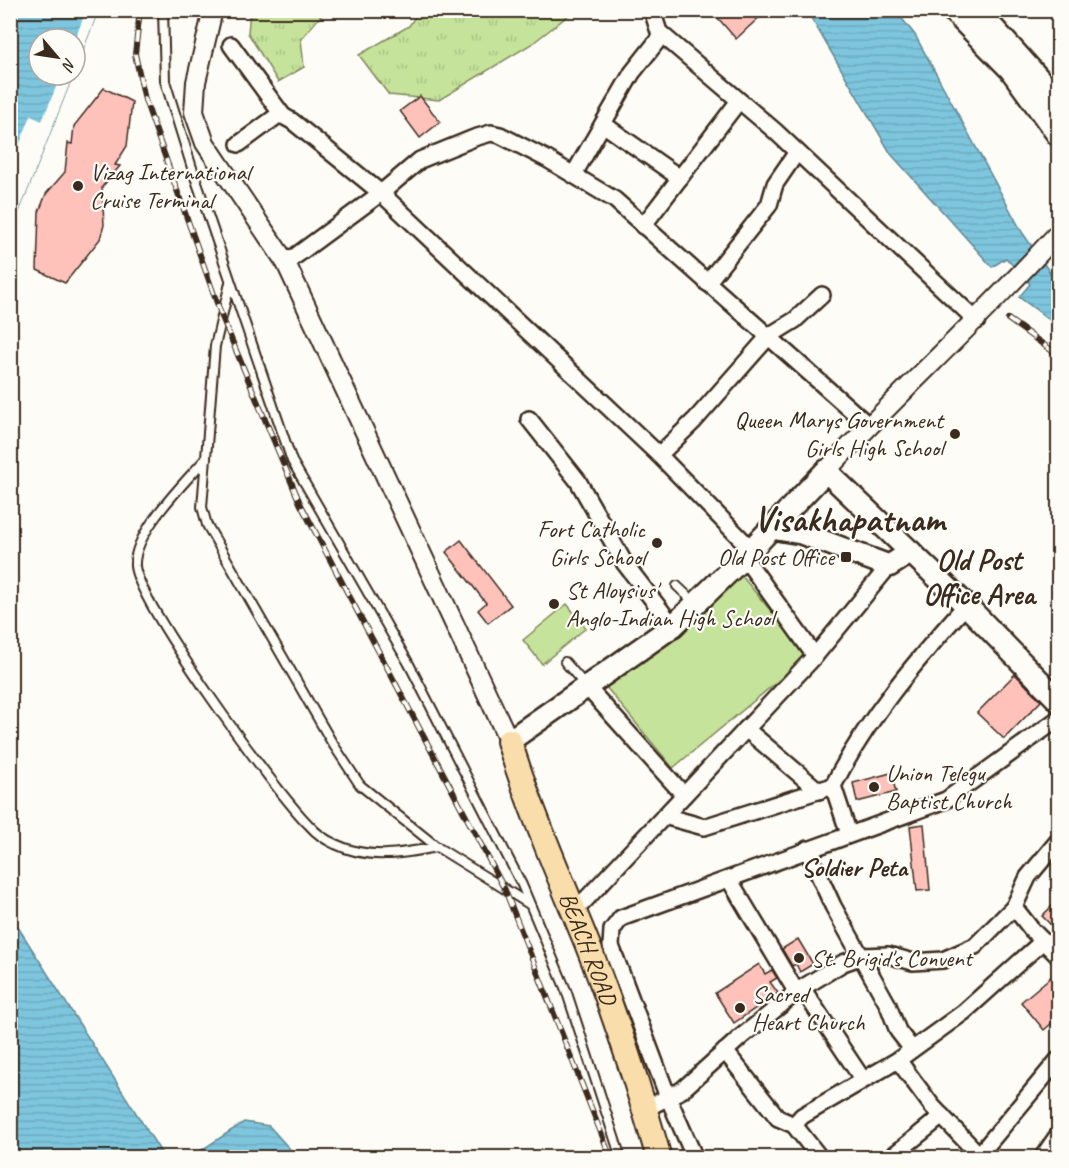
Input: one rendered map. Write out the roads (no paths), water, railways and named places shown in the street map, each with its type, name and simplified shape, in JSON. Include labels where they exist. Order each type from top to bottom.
[{"type":"main road","points":[[952,10],[1011,70],[1059,135]]},
{"type":"main road","points":[[977,10],[1059,100]]},
{"type":"main road","points":[[509,741],[673,626],[826,471],[966,605],[1059,700]]},
{"type":"main road","points":[[771,528],[801,533],[889,566],[911,552]]},
{"type":"main road","name":"BEACH ROAD","points":[[509,741],[520,778],[574,912],[645,1109],[659,1158]]},
{"type":"street","points":[[213,10],[196,82],[194,112],[205,143],[286,263],[509,741]]},
{"type":"street","points":[[652,10],[662,35],[796,152],[977,321]]},
{"type":"street","points":[[574,174],[632,73],[662,35]]},
{"type":"street","points":[[231,45],[283,116],[381,193],[659,455],[747,553],[815,656]]},
{"type":"street","points":[[643,226],[738,102]]},
{"type":"street","points":[[239,144],[277,116],[283,116]]},
{"type":"street","points":[[603,124],[680,178]]},
{"type":"street","points":[[286,263],[381,193],[420,160],[491,133],[501,135],[574,174],[615,200],[868,425]]},
{"type":"street","points":[[707,283],[769,205],[775,184],[796,152]]},
{"type":"street","points":[[826,471],[868,425],[977,321],[1057,234]]},
{"type":"street","points":[[659,455],[695,420],[769,336],[795,320],[822,295]]},
{"type":"street","points":[[529,419],[578,481],[625,564],[673,626]]},
{"type":"street","points":[[574,912],[815,656],[889,566]]},
{"type":"street","points":[[664,816],[704,827],[826,788],[904,673],[966,605]]},
{"type":"street","points":[[587,687],[684,795]]},
{"type":"street","points":[[694,1156],[668,1097],[611,946],[612,930],[621,918],[946,800],[1059,719]]},
{"type":"street","points":[[746,729],[826,788],[849,834]]},
{"type":"street","points":[[645,1109],[682,1090],[799,990],[843,963],[863,956],[888,955],[913,962],[943,960],[975,946],[1014,906],[1028,877],[1059,841]]},
{"type":"street","points":[[807,849],[834,906],[863,956],[898,1031],[912,1049]]},
{"type":"street","points":[[729,879],[799,990],[863,1080]]},
{"type":"street","points":[[1014,906],[1059,956]]},
{"type":"street","points":[[794,1125],[802,1116],[898,1060],[964,1012],[1043,940]]},
{"type":"street","points":[[725,1052],[778,1118],[794,1125],[820,1158]]},
{"type":"street","points":[[898,1060],[942,1116],[981,1156],[1059,1060]]},
{"type":"street","points":[[890,1158],[942,1116]]},
{"type":"street","points":[[1042,1158],[1059,1135]]},
{"type":"lane","points":[[163,10],[165,81],[292,461],[409,664],[529,904],[566,990],[621,1158]]},
{"type":"lane","points":[[230,281],[215,346],[202,507],[207,525],[331,741],[360,784],[437,848],[529,904]]},
{"type":"lane","points":[[206,458],[160,513],[138,545],[135,565],[140,584],[155,612],[249,752],[309,826],[334,843],[365,855],[398,855],[437,848]]},
{"type":"lane","points":[[677,586],[695,603]]},
{"type":"lane","points":[[565,662],[587,687]]},
{"type":"water","points":[[11,11],[98,11],[87,39],[87,27],[27,27],[27,87],[68,87],[11,232]]},
{"type":"water","points":[[807,11],[896,11],[915,35],[1022,232],[1058,284],[1058,326],[1019,297],[1030,284],[1006,258],[992,267],[891,154]]},
{"type":"water","points":[[11,916],[164,1157],[11,1157]]},
{"type":"water","points":[[244,1122],[269,1126],[297,1157],[191,1157]]},
{"type":"railway","points":[[140,10],[135,54],[145,100],[222,317],[300,503],[505,890],[611,1158]]},
{"type":"railway","points":[[1008,319],[1058,355]]},
{"type":"place","name":"Vizag International Cruise Terminal","points":[[78,186]]},
{"type":"place","name":"Queen Marys Government Girls High School","points":[[955,434]]},
{"type":"place","name":"Fort Catholic Girls School","points":[[657,543]]},
{"type":"place","name":"Old Post Office","points":[[846,557]]},
{"type":"place","name":"St Aloysius' Anglo-Indian High School","points":[[554,604]]},
{"type":"place","name":"Union Telegu Baptist Church","points":[[874,787]]},
{"type":"place","name":"St. Brigid's Convent","points":[[799,958]]},
{"type":"place","name":"Sacred Heart Church","points":[[740,1008]]},
{"type":"district","name":"Visakhapatnam","points":[[849,518]]},
{"type":"district","name":"Old Post Office Area","points":[[979,577]]},
{"type":"district","name":"Soldier Peta","points":[[854,867]]}]
